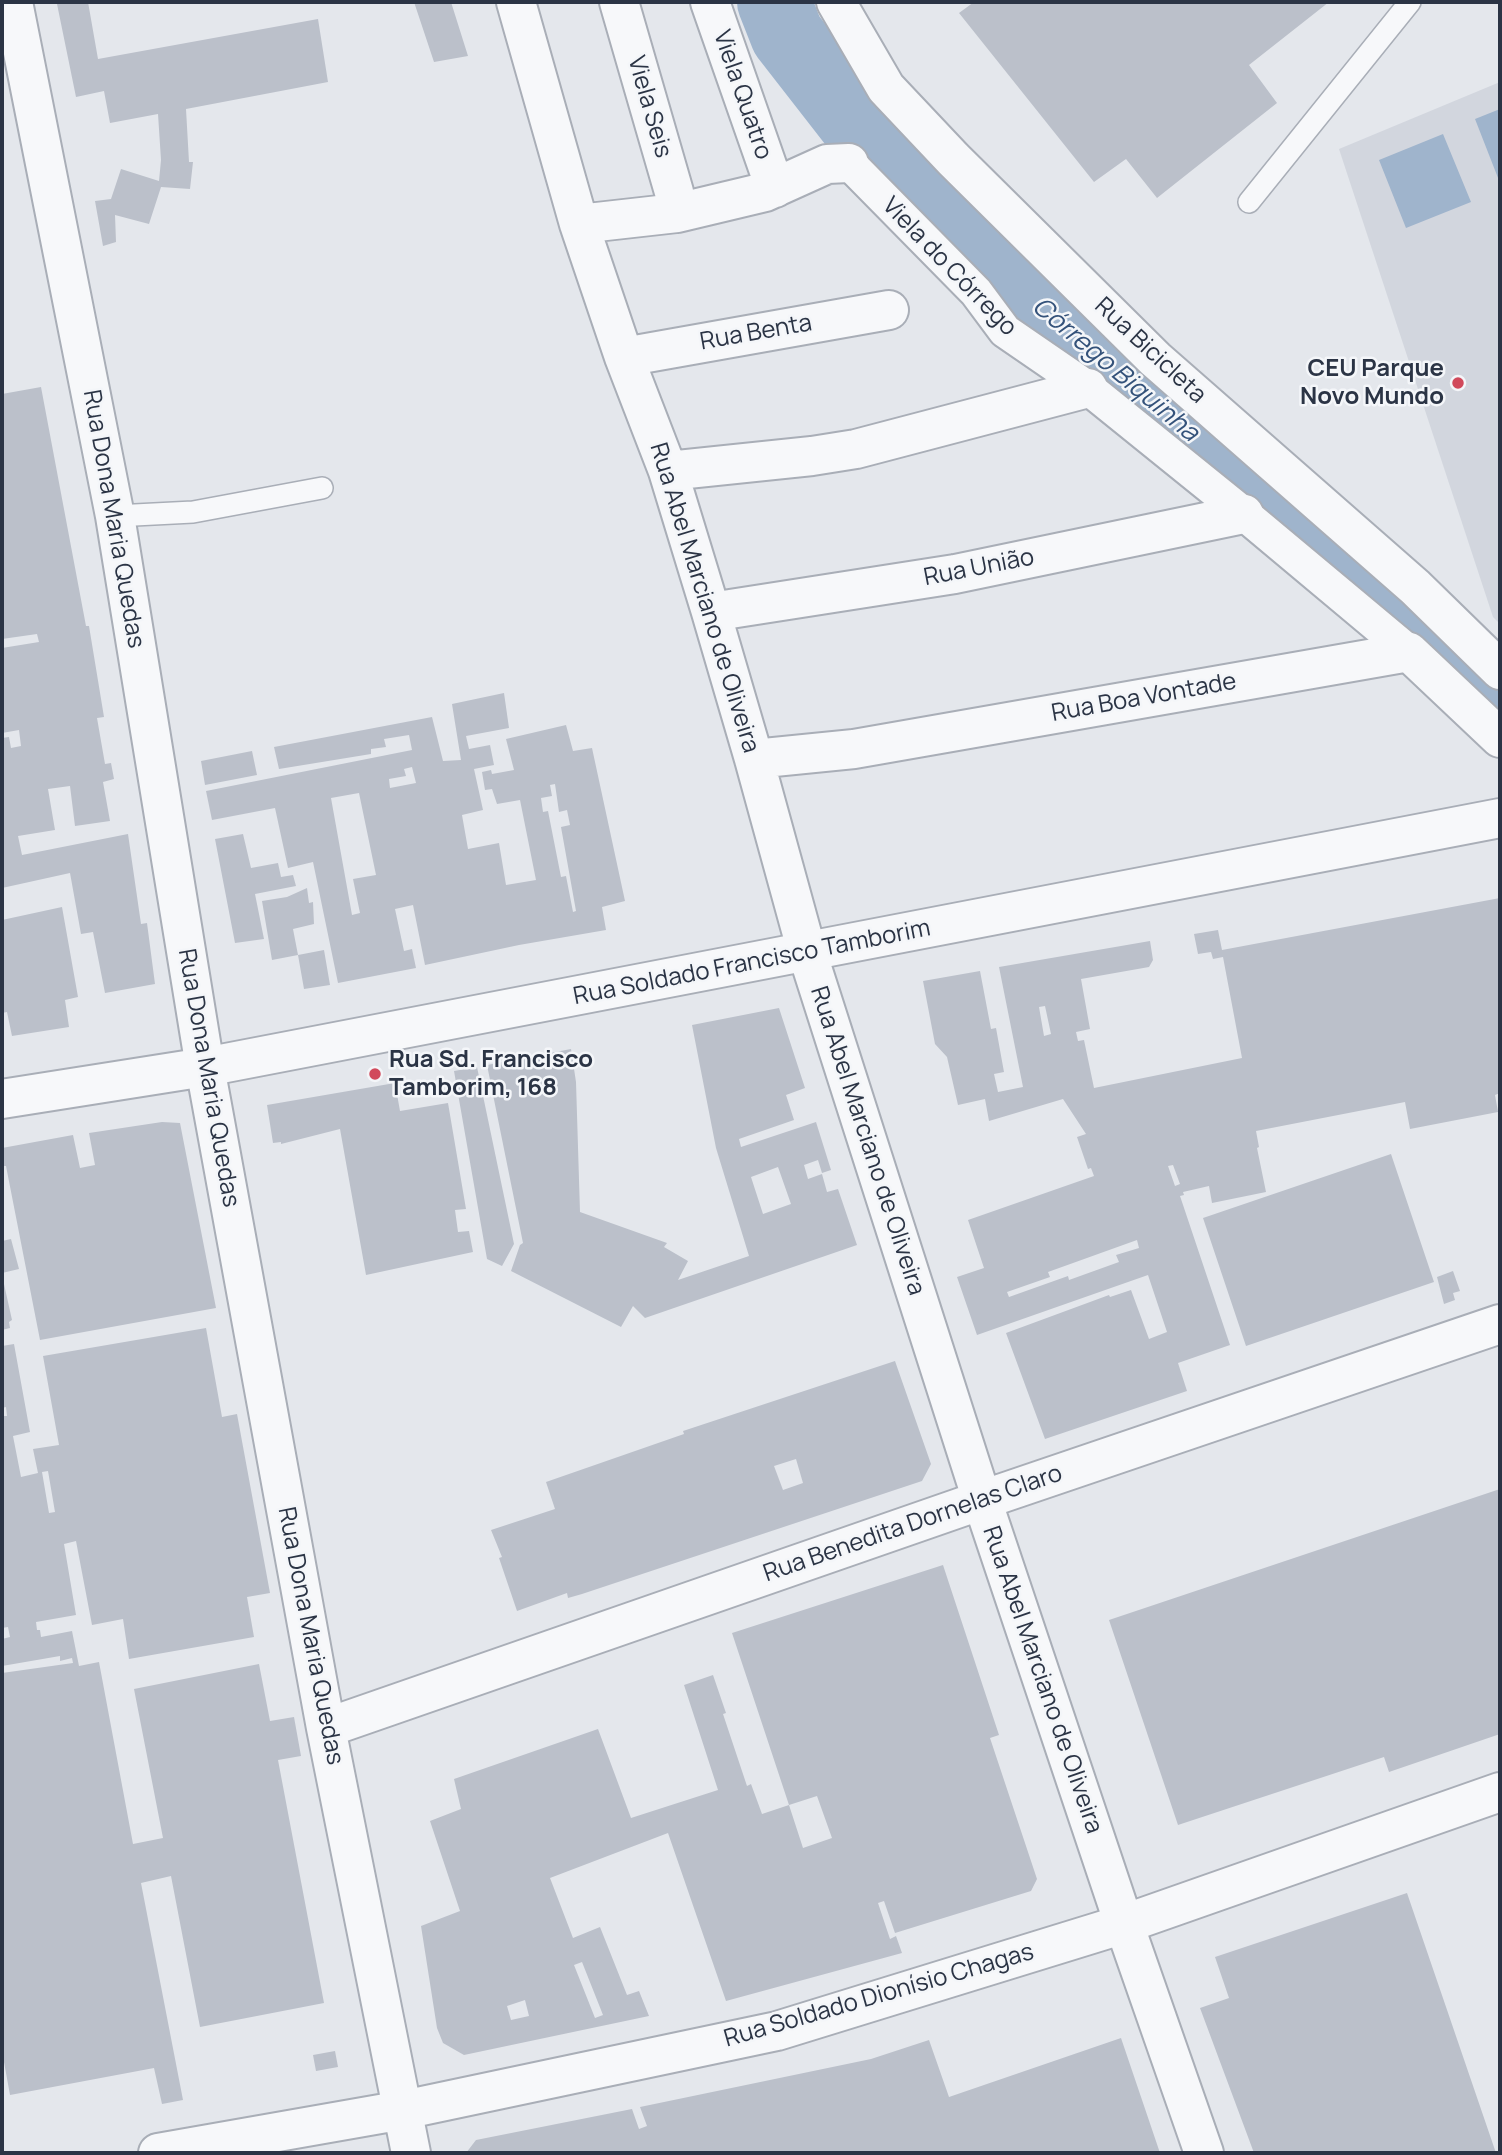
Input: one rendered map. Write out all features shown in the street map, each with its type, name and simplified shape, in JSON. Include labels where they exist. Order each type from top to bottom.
[{"type":"street","name":"Rua Dona Maria Quedas","points":[[13,2],[115,516],[205,1067],[326,1728],[411,2153]]},
{"type":"street","name":"Rua Abel Marciano de Oliveira","points":[[516,2],[579,225],[624,357],[668,471],[754,759],[807,952],[982,1500],[1204,2153]]},
{"type":"street","name":"Viela Seis","points":[[619,2],[674,192],[677,213]]},
{"type":"street","name":"Viela Quatro","points":[[710,2],[775,188]]},
{"type":"street","name":"Rua Bicicleta","points":[[836,2],[886,88],[953,159],[1155,359],[1415,587],[1500,670]]},
{"type":"street","points":[[579,225],[677,213],[775,188],[827,164],[849,163]]},
{"type":"street","name":"Viela do Córrego","points":[[849,163],[976,292],[1005,331],[1088,388],[1409,652]]},
{"type":"street","name":"Rua Benta","points":[[624,357],[889,310]]},
{"type":"street","points":[[668,471],[856,449],[1088,388]]},
{"type":"street","name":"Rua União","points":[[711,612],[955,575],[1244,514]]},
{"type":"street","points":[[1409,652],[1500,738]]},
{"type":"street","name":"Rua Boa Vontade","points":[[754,759],[854,749],[1409,652]]},
{"type":"street","name":"Rua Soldado Francisco Tamborim","points":[[2,1099],[205,1067],[1500,818]]},
{"type":"street","name":"Rua Benedita Dornelas Claro","points":[[326,1728],[982,1500],[1500,1324]]},
{"type":"street","name":"Rua Soldado Dionísio Chagas","points":[[158,2153],[403,2110],[777,2031],[1124,1924],[1500,1792]]},
{"type":"lane","points":[[1249,202],[1410,2]]},
{"type":"lane","points":[[115,516],[193,512],[322,488]]},
{"type":"shaded area","name":"CEU Parque Novo Mundo","points":[[1500,82],[1498,622],[1493,617],[1339,149]]},
{"type":"water","points":[[1500,109],[1500,183],[1475,119]]},
{"type":"water","points":[[1443,134],[1471,202],[1406,228],[1379,160]]},
{"type":"building","points":[[88,2],[98,59],[318,19],[328,82],[186,109],[189,162],[193,162],[190,189],[161,187],[149,224],[115,215],[116,242],[103,246],[95,201],[111,199],[121,169],[159,181],[161,160],[158,114],[110,123],[104,91],[76,97],[57,4]]},
{"type":"building","points":[[414,2],[451,2],[468,56],[434,62]]},
{"type":"building","points":[[974,2],[1329,2],[1249,65],[1277,103],[1157,198],[1126,159],[1094,182],[959,13]]},
{"type":"building","points":[[41,387],[86,626],[89,626],[104,717],[97,718],[105,764],[111,763],[114,779],[103,782],[110,821],[75,826],[70,786],[48,789],[55,830],[18,836],[22,855],[128,834],[141,924],[147,923],[155,984],[105,993],[93,932],[81,934],[70,873],[2,888],[2,738],[9,737],[11,748],[21,746],[19,730],[2,733],[2,648],[39,642],[37,634],[2,639],[2,394]]},
{"type":"building","points":[[504,693],[509,728],[466,736],[469,749],[490,745],[494,765],[474,769],[483,810],[462,815],[468,849],[499,843],[506,885],[536,880],[520,800],[497,804],[492,789],[485,790],[482,772],[491,770],[492,774],[514,770],[506,739],[566,725],[573,751],[592,748],[625,901],[602,907],[606,930],[425,965],[413,905],[395,909],[404,951],[412,949],[416,968],[338,983],[313,862],[288,868],[275,808],[212,820],[206,791],[412,750],[409,735],[384,739],[386,747],[371,749],[371,754],[279,769],[274,747],[432,717],[443,761],[461,760],[452,704]],"holes":[[[412,767],[416,783],[390,788],[389,779],[406,776],[404,769]],[[555,784],[559,812],[567,810],[570,825],[561,827],[576,911],[573,912],[566,876],[561,877],[548,811],[543,812],[541,798],[552,796],[550,785]],[[359,793],[376,875],[353,879],[360,913],[352,915],[331,798]]]},
{"type":"building","points":[[252,751],[257,775],[205,785],[201,761]]},
{"type":"building","points":[[243,834],[251,868],[278,863],[281,877],[293,875],[296,886],[255,894],[264,939],[235,943],[215,839]]},
{"type":"building","points":[[307,888],[309,903],[313,902],[314,924],[293,929],[298,955],[272,960],[262,901],[287,897]]},
{"type":"building","points":[[1500,898],[1500,1093],[1495,1095],[1498,1112],[1410,1129],[1405,1102],[1256,1131],[1266,1192],[1212,1203],[1209,1186],[1183,1192],[1184,1195],[1180,1196],[1230,1345],[1178,1363],[1187,1391],[1045,1439],[1006,1333],[1109,1295],[1110,1297],[1131,1290],[1149,1339],[1167,1332],[1148,1275],[977,1335],[957,1277],[984,1268],[968,1220],[1094,1176],[1091,1168],[1088,1169],[1077,1137],[1086,1134],[1063,1099],[989,1121],[985,1099],[958,1105],[947,1057],[935,1044],[923,981],[980,971],[991,1029],[996,1028],[1004,1072],[994,1074],[998,1092],[1023,1087],[999,967],[1150,941],[1153,960],[1149,967],[1081,979],[1090,1029],[1076,1032],[1078,1041],[1084,1040],[1094,1088],[1242,1058],[1223,957],[1213,959],[1211,952],[1198,954],[1194,934],[1218,930],[1222,950]],"holes":[[[1045,1006],[1051,1034],[1044,1036],[1039,1007]],[[1173,1165],[1180,1184],[1175,1186],[1168,1166]],[[1137,1240],[1139,1248],[1116,1255],[1119,1262],[1069,1280],[1068,1276],[1009,1297],[1007,1292],[1050,1277],[1048,1272]]]},
{"type":"building","points":[[62,907],[78,997],[65,1000],[69,1027],[12,1036],[7,1012],[2,1013],[2,920]]},
{"type":"building","points":[[324,950],[330,985],[304,989],[298,955]]},
{"type":"building","points":[[779,1008],[805,1088],[786,1095],[794,1120],[739,1139],[741,1147],[816,1122],[831,1170],[822,1173],[818,1160],[804,1165],[808,1179],[822,1174],[827,1192],[838,1189],[857,1245],[645,1318],[633,1306],[621,1327],[511,1271],[523,1243],[487,1065],[571,1049],[576,1082],[580,1212],[667,1243],[664,1247],[688,1261],[678,1280],[749,1256],[716,1148],[692,1025]],"holes":[[[778,1167],[791,1204],[763,1214],[751,1177]]]},
{"type":"building","points":[[477,1067],[514,1244],[502,1266],[487,1259],[454,1071]]},
{"type":"building","points":[[395,1083],[400,1111],[448,1103],[466,1209],[455,1210],[458,1232],[469,1231],[473,1252],[366,1275],[340,1129],[281,1144],[273,1143],[267,1105]]},
{"type":"building","points":[[162,1122],[180,1123],[216,1308],[40,1340],[6,1166],[2,1166],[2,1148],[73,1135],[80,1168],[95,1165],[89,1133]]},
{"type":"building","points":[[1391,1154],[1434,1282],[1246,1346],[1203,1218]]},
{"type":"building","points":[[11,1239],[19,1269],[2,1273],[2,1241]]},
{"type":"building","points":[[1453,1271],[1460,1291],[1453,1293],[1455,1300],[1444,1304],[1437,1277]]},
{"type":"building","points":[[2,1275],[12,1320],[9,1322],[10,1328],[2,1330]]},
{"type":"building","points":[[206,1328],[222,1417],[237,1414],[270,1593],[247,1597],[254,1637],[129,1659],[123,1619],[92,1625],[76,1541],[64,1544],[76,1615],[36,1622],[41,1637],[72,1631],[79,1666],[99,1662],[133,1844],[163,1838],[134,1689],[259,1664],[270,1721],[294,1717],[301,1756],[278,1760],[324,2003],[200,2027],[171,1876],[141,1883],[183,2100],[162,2104],[154,2068],[10,2095],[2,2051],[2,1673],[73,1663],[72,1658],[60,1661],[60,1656],[2,1666],[2,1639],[10,1637],[8,1627],[2,1628],[2,1416],[7,1416],[6,1407],[2,1408],[2,1346],[14,1344],[30,1432],[13,1436],[21,1477],[38,1473],[33,1449],[59,1445],[43,1356]],"holes":[[[48,1471],[55,1512],[49,1513],[42,1472]]]},
{"type":"building","points":[[895,1361],[931,1464],[922,1481],[582,1594],[568,1598],[567,1593],[517,1611],[499,1558],[502,1557],[491,1530],[555,1509],[546,1482],[684,1434],[683,1431]],"holes":[[[796,1459],[803,1483],[783,1490],[774,1466]]]},
{"type":"building","points":[[1500,1489],[1500,1734],[1389,1772],[1384,1757],[1178,1825],[1109,1620]]},
{"type":"building","points":[[943,1565],[999,1735],[990,1738],[1037,1879],[1031,1891],[895,1933],[884,1901],[878,1903],[890,1939],[896,1936],[902,1953],[726,2001],[668,1833],[550,1878],[573,1938],[600,1927],[627,1995],[639,1991],[649,2016],[464,2055],[443,2043],[437,2028],[421,1926],[460,1911],[430,1821],[461,1809],[454,1779],[598,1729],[631,1818],[718,1790],[684,1685],[713,1675],[747,1786],[751,1784],[762,1814],[789,1805],[732,1633]],"holes":[[[817,1796],[832,1838],[803,1848],[789,1805]],[[582,1962],[603,2015],[595,2018],[574,1965]],[[525,2000],[529,2016],[511,2020],[507,2006]]]},
{"type":"building","points":[[1407,1893],[1496,2153],[1254,2153],[1200,2008],[1229,1998],[1215,1957]]},
{"type":"building","points":[[1121,2038],[1160,2153],[466,2153],[476,2140],[632,2109],[639,2129],[647,2126],[640,2107],[871,2059],[929,2040],[949,2097]]},
{"type":"building","points":[[335,2051],[338,2067],[316,2071],[313,2055]]},
{"type":"waterway","name":"Córrego Biquinha","points":[[774,2],[787,35],[917,202],[1111,371],[1500,698]]},
{"type":"place","name":"CEU Parque Novo Mundo","points":[[1458,383]]},
{"type":"place","name":"Rua Sd. Francisco Tamborim, 168","points":[[375,1074]]}]
